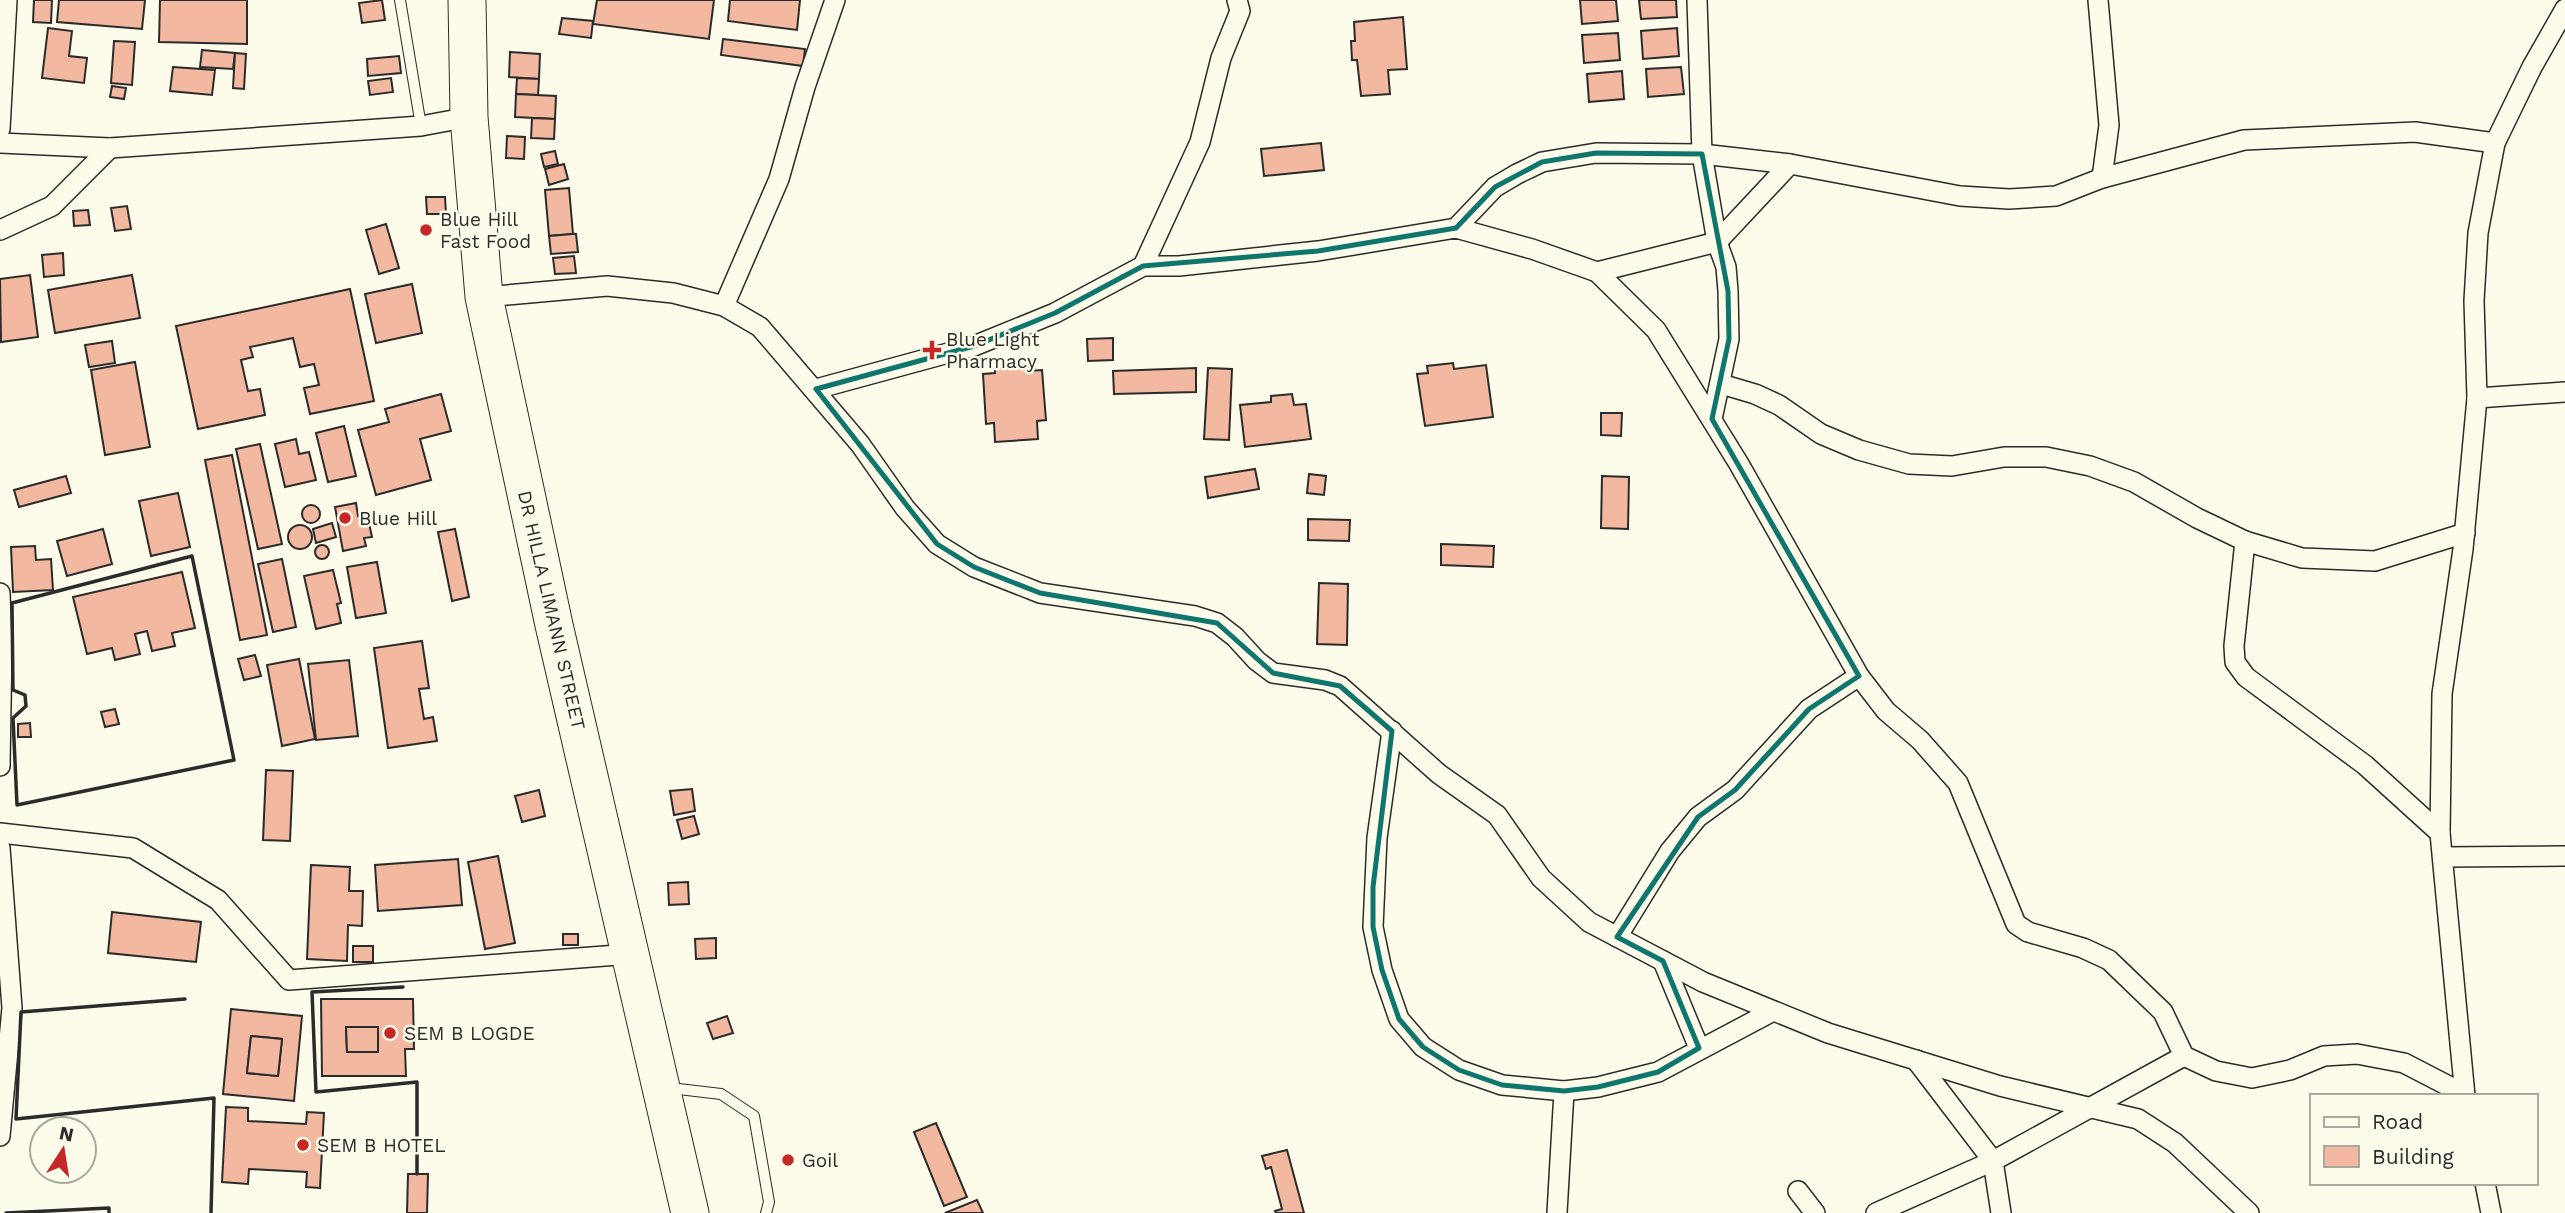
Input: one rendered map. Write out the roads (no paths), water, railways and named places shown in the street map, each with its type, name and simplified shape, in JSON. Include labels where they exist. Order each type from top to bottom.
[{"type":"highway","name":"DR HILLA LIMANN STREET","points":[[467,0],[469,117],[484,297],[554,625],[690,1213]]},
{"type":"street","points":[[0,129],[7,0]]},
{"type":"street","points":[[724,306],[779,179],[805,87],[835,0]]},
{"type":"street","points":[[1696,0],[1702,154],[1717,242],[1726,267],[1728,291],[1729,339],[1712,419]]},
{"type":"street","points":[[2098,0],[2109,125],[2102,178]]},
{"type":"street","points":[[1143,266],[1200,142],[1222,58],[1242,4]]},
{"type":"street","points":[[2464,1094],[2440,832],[2442,694],[2465,533],[2477,398],[2474,301],[2478,233],[2495,143],[2532,67],[2565,9]]},
{"type":"street","points":[[0,143],[110,148],[421,126],[469,117]]},
{"type":"street","points":[[1456,228],[1495,187],[1517,174],[1542,162],[1596,153],[1702,154],[1790,164],[1960,196],[2008,199],[2056,196],[2102,178],[2244,140],[2415,132],[2495,143]]},
{"type":"street","points":[[0,230],[52,206],[110,148]]},
{"type":"street","points":[[1597,272],[1717,242],[1790,164]]},
{"type":"street","points":[[816,389],[974,346],[1055,313],[1143,266],[1179,266],[1318,251],[1456,228],[1532,249],[1597,272],[1656,330],[1712,419],[1859,676],[1886,711],[1920,740],[1958,783],[2016,924],[2028,932],[2083,948],[2109,960],[2163,1013],[2184,1056],[2216,1072],[2252,1078],[2290,1070],[2324,1056],[2357,1054],[2404,1063],[2462,1094]]},
{"type":"street","points":[[484,297],[607,286],[673,293],[724,306],[760,327],[816,389],[860,444],[905,508],[937,544],[974,567],[1040,593],[1195,616],[1217,623],[1236,637],[1257,661],[1273,673],[1325,680],[1340,686],[1439,774],[1497,815],[1541,878],[1589,922],[1703,982],[1828,1033],[2000,1086],[2138,1119],[2175,1143],[2249,1213]]},
{"type":"street","points":[[1721,384],[1755,394],[1779,405],[1821,434],[1859,450],[1909,464],[1952,466],[2004,457],[2046,457],[2090,466],[2134,482],[2197,518],[2245,541],[2302,558],[2375,561],[2465,533]]},
{"type":"street","points":[[2477,398],[2565,392]]},
{"type":"street","points":[[2245,541],[2234,646],[2235,662],[2246,677],[2365,765],[2440,832]]},
{"type":"street","points":[[0,593],[0,766]]},
{"type":"street","points":[[1617,937],[1670,851],[1699,817],[1735,790],[1809,709],[1859,676]]},
{"type":"street","points":[[1392,731],[1377,838],[1373,927],[1382,970],[1399,1019],[1423,1047],[1459,1070],[1502,1085],[1564,1091],[1598,1087],[1658,1072],[1773,1011]]},
{"type":"street","points":[[0,833],[133,848],[218,900],[289,979],[631,954]]},
{"type":"street","points":[[0,848],[12,1008],[0,1136]]},
{"type":"street","points":[[2443,857],[2565,856]]},
{"type":"street","points":[[1663,961],[1699,1048]]},
{"type":"street","points":[[1876,1213],[1993,1161],[2184,1056]]},
{"type":"street","points":[[1916,1060],[1993,1161],[2001,1213]]},
{"type":"street","points":[[1558,1213],[1564,1091]]},
{"type":"street","points":[[2485,1185],[2491,1213]]},
{"type":"street","points":[[1798,1191],[1815,1213]]},
{"type":"lane","points":[[400,0],[421,126]]},
{"type":"lane","points":[[663,1087],[720,1094],[754,1116],[769,1202],[766,1213]]},
{"type":"place","name":"Blue Hill Fast Food","points":[[426,230]]},
{"type":"place","name":"Blue Light Pharmacy","points":[[932,350]]},
{"type":"place","name":"Blue Hill","points":[[345,518]]},
{"type":"place","name":"SEM B LOGDE","points":[[390,1033]]},
{"type":"place","name":"SEM B HOTEL","points":[[303,1145]]},
{"type":"place","name":"Goil","points":[[788,1160]]}]
